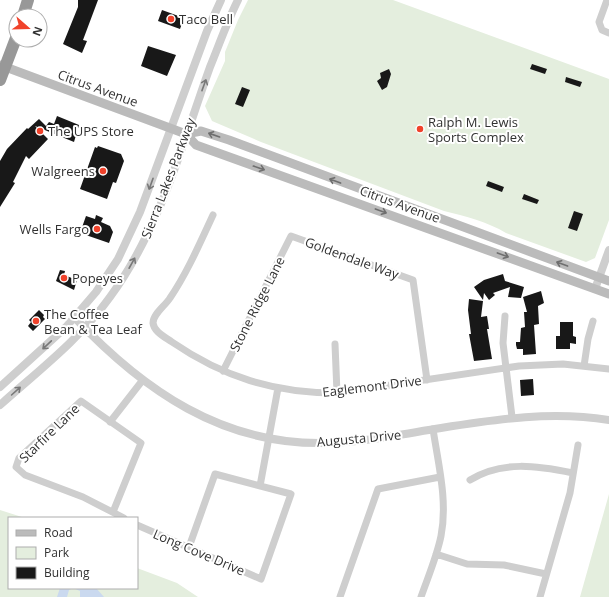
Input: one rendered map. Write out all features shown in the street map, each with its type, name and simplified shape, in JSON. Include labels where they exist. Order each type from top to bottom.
[{"type":"highway","points":[[0,80],[3,66],[11,48]]},
{"type":"main road","name":"Citrus Avenue","points":[[3,66],[186,134],[196,145],[203,148],[609,294]]},
{"type":"main road","name":"Citrus Avenue","points":[[186,134],[201,131],[229,140],[609,281]]},
{"type":"street","name":"Sierra Lakes Parkway","points":[[0,387],[75,318],[102,284],[123,249],[140,212],[207,32],[221,0]]},
{"type":"street","name":"Sierra Lakes Parkway","points":[[0,405],[84,328],[110,298],[144,242],[163,198],[225,28],[238,0]]},
{"type":"street","points":[[607,0],[599,22],[602,30],[609,33]]},
{"type":"street","name":"Eaglemont Drive","points":[[213,215],[178,284],[169,299],[156,314],[153,323],[156,331],[188,353],[223,371],[263,385],[278,388],[314,393],[337,393],[506,367],[547,364],[609,369]]},
{"type":"street","name":"Goldendale Way","points":[[291,236],[412,280],[427,380]]},
{"type":"street","name":"Stone Ridge Lane","points":[[223,371],[291,236]]},
{"type":"street","points":[[595,289],[609,250]]},
{"type":"street","points":[[505,316],[503,343],[512,417]]},
{"type":"street","name":"Augusta Drive","points":[[75,318],[142,381],[195,413],[233,428],[269,437],[306,443],[326,443],[356,441],[512,417],[566,415],[609,420]]},
{"type":"street","points":[[584,366],[588,339],[593,321]]},
{"type":"street","points":[[335,344],[337,393]]},
{"type":"street","points":[[122,517],[112,512],[141,443],[110,422],[142,381]]},
{"type":"street","points":[[188,547],[215,474],[260,486],[278,388]]},
{"type":"street","name":"Starfire Lane","points":[[110,422],[84,401],[78,402],[19,458],[16,467],[25,475],[83,497],[112,512]]},
{"type":"street","points":[[421,597],[436,554],[443,522],[444,508],[433,429]]},
{"type":"street","points":[[540,597],[570,493],[578,444]]},
{"type":"street","points":[[470,480],[482,473],[518,466],[534,466],[573,473]]},
{"type":"street","points":[[340,597],[378,489],[440,477]]},
{"type":"street","name":"Long Cove Drive","points":[[138,525],[261,579],[291,494],[260,486]]},
{"type":"street","points":[[436,554],[467,564],[504,565],[546,574]]},
{"type":"green space","name":"Ralph M. Lewis Sports Complex","points":[[248,0],[393,0],[609,79],[609,220],[595,258],[586,262],[506,233],[468,217],[444,211],[261,142],[212,121],[205,106],[225,61],[225,52]]},
{"type":"green space","points":[[609,494],[609,597],[580,597]]},
{"type":"green space","points":[[0,510],[22,517],[8,517],[8,589],[138,589],[138,568],[177,583],[198,597],[0,597]]},
{"type":"water","points":[[60,589],[71,589],[69,590],[67,597],[57,597]]},
{"type":"water","points":[[75,589],[97,589],[104,597],[80,597],[80,591]]},
{"type":"building","points":[[78,0],[98,0],[83,40],[87,41],[82,53],[63,44],[78,7]]},
{"type":"building","name":"Taco Bell","points":[[162,10],[184,18],[180,29],[158,21]]},
{"type":"building","points":[[148,46],[176,55],[167,76],[141,66]]},
{"type":"building","points":[[532,64],[547,69],[545,74],[530,69]]},
{"type":"building","points":[[389,69],[391,74],[387,87],[382,90],[377,81],[381,78],[380,73]]},
{"type":"building","points":[[566,77],[582,82],[580,87],[565,82]]},
{"type":"building","points":[[242,87],[250,90],[243,107],[235,104]]},
{"type":"building","points":[[57,116],[79,125],[74,142],[35,126],[48,139],[29,159],[26,156],[13,182],[15,183],[0,207],[0,161],[7,149],[27,128],[28,129],[39,119],[46,126],[49,122],[54,124]]},
{"type":"building","name":"Walgreens","points":[[98,146],[121,154],[124,161],[116,183],[113,182],[107,199],[80,189],[95,147],[97,148]]},
{"type":"building","points":[[488,181],[504,187],[502,192],[486,186]]},
{"type":"building","points":[[524,194],[539,200],[537,204],[522,199]]},
{"type":"building","points":[[574,211],[583,214],[577,231],[568,228]]},
{"type":"building","name":"Wells Fargo","points":[[96,215],[103,218],[101,222],[110,226],[113,232],[109,243],[80,233],[86,216],[95,219]]},
{"type":"building","name":"Popeyes","points":[[60,270],[65,271],[64,275],[77,280],[74,290],[56,281]]},
{"type":"building","points":[[503,274],[505,281],[524,287],[521,298],[508,297],[510,287],[493,293],[495,295],[489,300],[484,293],[483,300],[474,287],[484,280]]},
{"type":"building","points":[[541,291],[544,303],[538,306],[539,324],[534,325],[536,354],[523,355],[523,349],[517,349],[516,342],[520,342],[521,328],[525,327],[524,312],[527,312],[523,297]]},
{"type":"building","points":[[469,299],[483,301],[481,317],[487,316],[489,329],[487,329],[492,359],[474,361],[469,334],[471,334],[468,310]]},
{"type":"building","name":"The Coffee Bean & Tea Leaf","points":[[39,310],[44,315],[43,317],[45,319],[33,331],[28,326],[31,322],[29,320]]},
{"type":"building","points":[[560,322],[573,322],[573,336],[576,337],[576,344],[570,343],[570,349],[556,349],[556,336],[560,336]]},
{"type":"building","points":[[533,379],[534,395],[521,396],[520,380]]},
{"type":"place","name":"Taco Bell","points":[[171,19]]},
{"type":"place","name":"Ralph M. Lewis Sports Complex","points":[[420,129]]},
{"type":"place","name":"The UPS Store","points":[[40,131]]},
{"type":"place","name":"Walgreens","points":[[103,171]]},
{"type":"place","name":"Wells Fargo","points":[[97,229]]},
{"type":"place","name":"Popeyes","points":[[64,278]]},
{"type":"place","name":"The Coffee Bean & Tea Leaf","points":[[36,321]]}]
